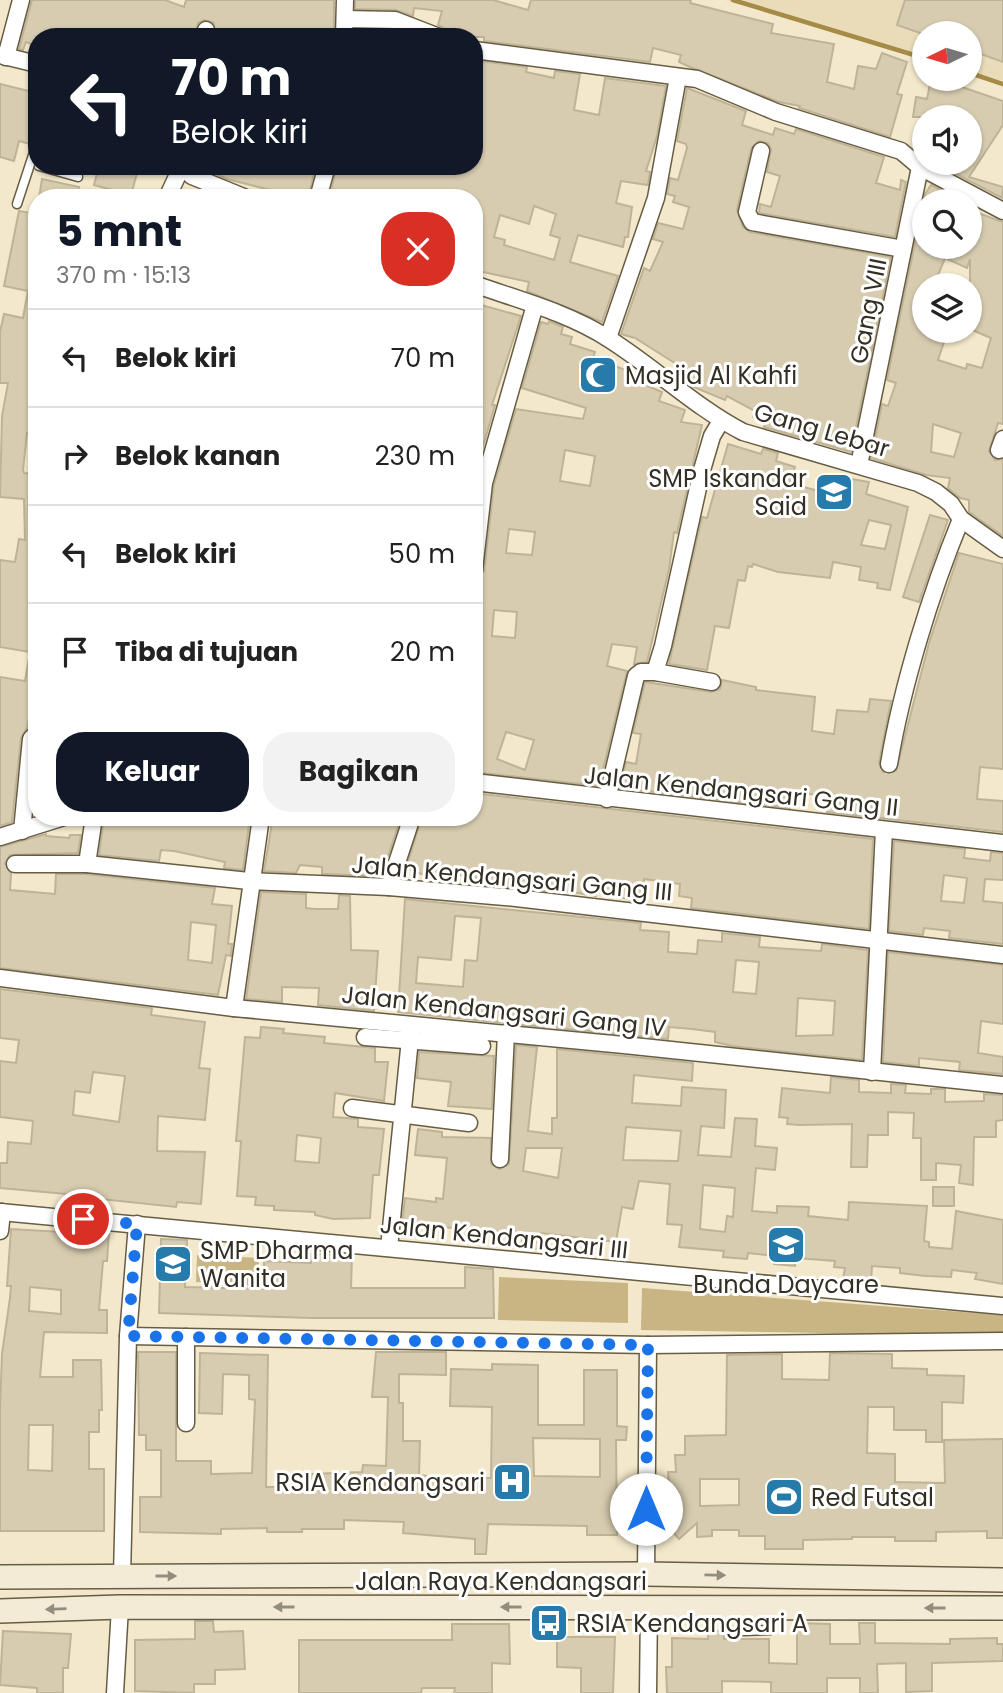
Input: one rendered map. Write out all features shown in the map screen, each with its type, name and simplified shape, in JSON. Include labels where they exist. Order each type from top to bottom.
[{"type":"main road","name":"Jalan Raya Kendangsari","points":[[0,1577],[646,1574],[1003,1580]]},
{"type":"main road","points":[[326,1575],[326,1607]]},
{"type":"main road","points":[[967,1608],[968,1579]]},
{"type":"main road","name":"Jalan Raya Kendangsari","points":[[0,1611],[120,1607],[1003,1608]]},
{"type":"street","points":[[21,0],[3,56],[28,62]]},
{"type":"street","points":[[344,28],[345,0]]},
{"type":"street","points":[[345,19],[395,20],[416,28]]},
{"type":"street","points":[[483,51],[713,84],[776,112],[901,152],[912,161]]},
{"type":"street","points":[[608,338],[656,198],[678,77]]},
{"type":"street","points":[[761,151],[747,212],[752,222],[903,249]]},
{"type":"street","points":[[191,175],[224,189]]},
{"type":"street","name":"Gang VIII","points":[[859,464],[918,175]]},
{"type":"street","points":[[935,175],[1003,211]]},
{"type":"street","name":"Gang Lebar","points":[[483,287],[535,305],[608,338],[721,421],[771,442],[859,464],[936,492],[951,504],[961,519],[1003,548]]},
{"type":"street","points":[[483,492],[535,305]]},
{"type":"street","points":[[655,672],[702,471],[712,436],[721,421]]},
{"type":"street","points":[[889,764],[895,730],[940,570],[961,519]]},
{"type":"street","points":[[607,799],[636,676],[641,672],[655,672],[712,682]]},
{"type":"street","points":[[22,831],[28,770]]},
{"type":"street","name":"Jalan Kendangsari Gang II","points":[[483,783],[1003,843]]},
{"type":"street","points":[[0,837],[37,826]]},
{"type":"street","points":[[87,864],[93,826]]},
{"type":"street","points":[[234,1008],[249,881],[259,826]]},
{"type":"street","points":[[389,887],[409,826]]},
{"type":"street","points":[[872,1072],[884,830]]},
{"type":"street","name":"Jalan Kendangsari Gang III","points":[[15,864],[87,864],[249,881],[389,887],[878,939],[1003,955]]},
{"type":"street","name":"Jalan Kendangsari Gang IV","points":[[0,978],[234,1008],[506,1033],[1003,1085]]},
{"type":"street","points":[[500,1159],[506,1033]]},
{"type":"street","points":[[365,1037],[482,1046]]},
{"type":"street","points":[[388,1248],[410,1039]]},
{"type":"street","points":[[352,1108],[469,1123]]},
{"type":"street","points":[[0,1231],[1,1212]]},
{"type":"street","name":"Jalan Kendangsari III","points":[[1,1212],[1003,1306]]},
{"type":"street","points":[[122,1576],[128,1336],[137,1224]]},
{"type":"street","points":[[128,1336],[648,1345],[1003,1341]]},
{"type":"street","points":[[186,1337],[186,1423]]},
{"type":"street","points":[[646,1574],[648,1345]]},
{"type":"street","points":[[115,1693],[120,1607]]},
{"type":"street","points":[[648,1693],[649,1607]]},
{"type":"lane","points":[[17,204],[30,175]]},
{"type":"lane","points":[[71,175],[78,177]]},
{"type":"shaded area","points":[[725,0],[1003,0],[1003,81],[982,75],[982,21],[912,21],[912,55]]},
{"type":"shaded area","points":[[197,1255],[259,1258],[258,1286],[196,1282]]},
{"type":"shaded area","points":[[499,1277],[628,1283],[628,1323],[498,1320]]},
{"type":"shaded area","points":[[642,1288],[1003,1315],[1003,1336],[641,1330]]},
{"type":"building","points":[[32,0],[165,0],[184,7],[186,0],[334,0],[334,28],[214,28],[214,23],[204,20],[198,23],[197,28],[28,28],[28,43],[23,50],[19,49]]},
{"type":"building","points":[[355,0],[493,0],[528,10],[531,0],[691,0],[690,3],[773,24],[771,33],[834,44],[827,82],[854,89],[858,66],[876,69],[882,53],[907,62],[897,94],[902,95],[890,137],[799,108],[800,106],[779,102],[679,62],[681,55],[653,48],[650,62],[484,41],[483,28],[443,28],[438,25],[442,11],[414,8],[413,16],[396,10],[355,9]]},
{"type":"building","points":[[905,0],[1003,0],[1003,62],[982,54],[982,21],[912,21],[912,30],[897,25]]},
{"type":"building","points":[[483,61],[527,67],[526,72],[554,78],[555,71],[580,74],[574,110],[599,115],[605,78],[666,86],[657,136],[646,171],[650,172],[648,185],[621,181],[616,203],[632,207],[628,237],[625,237],[623,247],[578,235],[570,262],[618,276],[602,322],[527,291],[529,282],[483,272],[483,189],[331,189],[335,175],[483,175]],"holes":[[[534,206],[556,214],[550,235],[560,238],[554,260],[504,245],[505,240],[494,237],[500,215],[529,224]]]},
{"type":"building","points":[[0,84],[28,91],[28,143],[19,141],[14,161],[0,157]]},
{"type":"building","points":[[687,88],[746,111],[742,125],[773,135],[775,128],[794,134],[796,129],[884,157],[876,183],[900,190],[901,180],[906,182],[895,237],[759,213],[760,204],[771,207],[780,176],[767,172],[771,149],[768,143],[759,141],[751,149],[737,210],[743,227],[750,232],[891,257],[851,452],[764,427],[766,423],[753,417],[755,411],[727,396],[725,400],[691,386],[677,375],[681,367],[635,338],[621,334],[644,268],[650,271],[663,242],[653,239],[658,223],[683,229],[689,207],[673,202],[675,196],[667,194],[670,178],[678,180],[687,148],[686,144],[677,141]]},
{"type":"building","points":[[929,91],[974,91],[1003,101],[1003,125],[982,157],[982,105],[915,105],[916,97],[927,99]]},
{"type":"building","points":[[97,175],[137,175],[133,189],[109,189],[94,185]]},
{"type":"building","points":[[218,175],[314,175],[310,189],[266,189]]},
{"type":"building","points":[[958,175],[970,175],[969,177],[1003,187],[1002,198]]},
{"type":"building","points":[[42,179],[79,187],[79,189],[40,189]]},
{"type":"building","points":[[19,211],[28,212],[28,291],[4,286]]},
{"type":"building","points":[[982,214],[1003,222],[1003,424],[998,423],[989,451],[995,460],[1003,459],[1003,536],[969,512],[969,500],[960,498],[948,488],[950,478],[926,475],[871,458],[882,404],[888,406],[896,383],[887,380],[912,258],[945,259],[939,273],[912,273],[912,343],[944,343],[938,360],[966,369],[967,364],[982,368],[991,338],[982,334],[982,273],[970,273],[970,259],[982,259]],"holes":[[[933,424],[961,433],[954,457],[931,452]]]},
{"type":"building","points":[[947,259],[970,259],[967,268]]},
{"type":"building","points":[[28,291],[28,433],[23,470],[28,473],[28,652],[0,647],[0,560],[15,562],[19,539],[25,540],[24,499],[0,497],[2,416],[8,383],[0,383],[0,332],[4,314],[23,318]]},
{"type":"building","points":[[483,305],[521,316],[492,405],[495,405],[483,447]]},
{"type":"building","points":[[549,321],[563,327],[561,334],[572,337],[570,344],[595,352],[593,358],[631,372],[629,378],[662,392],[659,401],[685,410],[681,422],[702,425],[677,533],[674,532],[669,569],[647,662],[634,664],[637,647],[612,644],[607,666],[627,671],[599,786],[483,773],[483,572],[494,485],[516,409],[583,419],[586,408],[522,388],[541,322],[548,324]],"holes":[[[565,450],[595,456],[590,486],[560,481]],[[509,529],[535,532],[532,555],[506,553]],[[494,610],[517,612],[515,638],[492,636]],[[506,732],[534,740],[525,770],[497,759]]]},
{"type":"building","points":[[728,444],[761,454],[763,449],[778,453],[776,461],[795,467],[790,483],[825,493],[829,475],[869,482],[866,494],[908,507],[890,590],[877,588],[878,583],[859,580],[861,567],[833,562],[830,578],[778,572],[753,564],[752,567],[748,566],[745,581],[738,580],[729,628],[715,626],[707,670],[669,664],[702,517],[707,518]],"holes":[[[869,520],[891,525],[885,549],[861,545]]]},
{"type":"building","points":[[930,515],[948,520],[919,602],[903,597]]},
{"type":"building","points":[[959,553],[1003,564],[1003,769],[980,767],[977,799],[1003,801],[1003,832],[827,812],[829,797],[791,791],[790,808],[620,788],[626,762],[636,764],[641,734],[633,733],[645,682],[711,692],[720,689],[722,680],[756,687],[756,690],[815,697],[812,731],[834,734],[837,710],[868,712],[870,699],[891,701],[879,763],[883,772],[896,771],[929,643]]},
{"type":"building","points":[[28,664],[28,723],[21,738],[12,822],[0,826],[0,677],[25,681]]},
{"type":"building","points":[[483,794],[873,839],[869,929],[691,908],[692,898],[679,896],[680,884],[644,879],[641,902],[597,892],[596,896],[554,889],[554,892],[483,885],[484,880],[455,874],[453,882],[439,881],[406,868],[419,826],[483,826]]},
{"type":"building","points":[[103,826],[249,826],[243,870],[224,868],[225,862],[174,851],[161,850],[159,861],[99,855]]},
{"type":"building","points":[[272,826],[398,826],[386,863],[381,862],[377,876],[322,874],[322,867],[300,865],[296,873],[264,871]]},
{"type":"building","points":[[46,834],[69,838],[70,835],[81,835],[78,853],[10,855],[5,863],[11,874],[10,890],[55,894],[56,874],[86,874],[215,888],[212,904],[232,906],[228,944],[232,944],[231,956],[226,955],[218,995],[0,968],[0,847]],"holes":[[[191,922],[216,925],[212,963],[188,960]]]},
{"type":"building","points":[[894,841],[965,849],[964,858],[990,861],[991,852],[1003,853],[1003,880],[985,879],[983,901],[1003,903],[1003,944],[949,938],[950,931],[924,928],[923,935],[889,931]],"holes":[[[944,875],[967,878],[964,903],[941,901]]]},
{"type":"building","points":[[261,892],[306,894],[306,908],[315,909],[338,909],[339,895],[350,896],[351,950],[378,951],[374,1011],[318,1005],[319,988],[282,987],[282,1002],[246,999]]},
{"type":"building","points":[[405,899],[641,923],[640,930],[669,932],[668,952],[697,954],[698,940],[722,942],[722,933],[760,937],[759,947],[821,951],[822,944],[868,950],[862,1060],[732,1046],[715,1042],[715,1032],[692,1029],[669,1027],[668,1039],[557,1028],[557,1018],[545,1018],[544,1027],[398,1012]],"holes":[[[455,916],[481,918],[477,961],[465,960],[463,987],[416,983],[418,957],[451,960]],[[736,960],[759,962],[756,994],[733,992]],[[798,998],[835,1001],[833,1035],[796,1036]]]},
{"type":"building","points":[[888,952],[1003,965],[1003,1024],[981,1021],[978,1053],[1003,1057],[1003,1074],[959,1070],[960,1062],[919,1058],[919,1066],[883,1062]]},
{"type":"building","points":[[0,989],[152,1008],[151,1015],[205,1022],[199,1068],[210,1069],[205,1120],[158,1116],[157,1151],[205,1152],[201,1204],[177,1202],[176,1207],[101,1199],[100,1211],[88,1210],[88,1196],[0,1188],[0,1163],[7,1163],[8,1142],[31,1144],[33,1121],[0,1117],[0,1061],[16,1063],[19,1040],[0,1038]],"holes":[[[93,1072],[125,1076],[119,1122],[73,1115],[75,1091],[90,1093]]]},
{"type":"building","points":[[261,1027],[284,1029],[283,1033],[325,1037],[324,1043],[375,1048],[375,1062],[388,1062],[384,1101],[335,1093],[333,1117],[358,1119],[358,1127],[384,1129],[379,1175],[373,1175],[370,1218],[333,1219],[315,1215],[315,1212],[274,1210],[274,1206],[255,1205],[256,1197],[237,1196],[241,1141],[236,1141],[245,1037],[260,1038]],"holes":[[[297,1135],[321,1138],[319,1163],[295,1161]]]},
{"type":"building","points":[[516,1045],[537,1047],[528,1131],[552,1134],[552,1118],[557,1118],[557,1049],[693,1063],[692,1081],[634,1075],[632,1103],[681,1106],[682,1087],[726,1090],[724,1128],[701,1126],[698,1155],[731,1157],[735,1118],[757,1119],[755,1146],[777,1148],[775,1170],[756,1168],[752,1211],[777,1213],[777,1206],[809,1207],[808,1216],[848,1220],[849,1202],[927,1206],[924,1241],[929,1242],[929,1247],[952,1249],[956,1211],[1003,1220],[1003,1284],[975,1279],[977,1273],[952,1270],[951,1277],[926,1276],[900,1273],[900,1268],[872,1266],[871,1281],[843,1279],[845,1268],[834,1267],[835,1261],[796,1258],[795,1266],[774,1264],[774,1256],[748,1253],[747,1259],[723,1257],[724,1251],[679,1247],[682,1225],[667,1224],[670,1184],[639,1181],[633,1209],[622,1207],[616,1242],[541,1233],[540,1249],[522,1248],[522,1236],[505,1232],[402,1224],[405,1198],[436,1202],[436,1198],[443,1199],[447,1158],[415,1155],[418,1129],[442,1132],[442,1137],[491,1138],[491,1164],[500,1169],[509,1164]],"holes":[[[626,1127],[681,1131],[678,1161],[623,1160]],[[526,1148],[562,1148],[558,1178],[523,1171]],[[703,1185],[735,1188],[733,1217],[727,1216],[725,1232],[700,1229]]]},
{"type":"building","points":[[419,1052],[494,1056],[492,1109],[448,1106],[451,1082],[417,1078]]},
{"type":"building","points":[[831,1077],[859,1080],[859,1092],[891,1093],[891,1084],[906,1085],[905,1093],[931,1094],[931,1089],[945,1089],[945,1102],[984,1101],[984,1094],[1003,1095],[1003,1120],[996,1121],[996,1137],[974,1137],[973,1185],[959,1183],[961,1165],[936,1163],[936,1180],[921,1180],[921,1138],[913,1138],[914,1113],[888,1112],[888,1135],[868,1135],[867,1167],[851,1167],[852,1124],[787,1124],[788,1118],[779,1117],[782,1088],[830,1093]]},
{"type":"building","points":[[933,1187],[954,1187],[954,1206],[933,1206]]},
{"type":"building","points":[[62,1228],[109,1233],[107,1261],[103,1261],[99,1310],[107,1310],[107,1333],[44,1332],[40,1377],[73,1377],[73,1360],[101,1360],[102,1410],[99,1410],[99,1432],[89,1432],[89,1469],[104,1469],[104,1531],[0,1531],[2,1354],[11,1286],[7,1286],[11,1229],[62,1232]],"holes":[[[30,1287],[61,1290],[61,1314],[29,1311]],[[29,1425],[53,1425],[52,1471],[28,1470]]]},
{"type":"building","points":[[161,1239],[187,1240],[185,1287],[264,1289],[264,1261],[311,1263],[311,1254],[352,1255],[351,1288],[465,1288],[465,1267],[493,1269],[494,1318],[311,1318],[159,1313]]},
{"type":"building","points":[[138,1352],[176,1352],[176,1461],[211,1461],[211,1474],[252,1473],[255,1400],[249,1399],[249,1375],[223,1374],[222,1414],[199,1413],[200,1353],[268,1355],[266,1487],[311,1487],[311,1474],[362,1472],[363,1465],[386,1466],[388,1397],[372,1397],[376,1352],[446,1352],[446,1375],[399,1374],[399,1403],[403,1403],[403,1441],[420,1441],[419,1475],[491,1478],[492,1407],[450,1406],[451,1369],[492,1370],[492,1364],[538,1365],[538,1425],[584,1425],[584,1370],[617,1370],[617,1426],[627,1427],[626,1440],[616,1440],[617,1535],[587,1535],[587,1526],[488,1524],[486,1554],[475,1554],[475,1539],[403,1533],[404,1522],[344,1520],[344,1529],[302,1529],[302,1532],[267,1532],[267,1528],[221,1529],[221,1534],[140,1532],[140,1497],[161,1497],[161,1450],[146,1450],[146,1435],[139,1435]],"holes":[[[533,1438],[600,1439],[600,1477],[534,1476]]]},
{"type":"building","points":[[830,1353],[892,1354],[892,1368],[927,1369],[927,1375],[964,1376],[963,1403],[942,1402],[942,1442],[926,1442],[926,1430],[894,1430],[894,1407],[868,1407],[867,1453],[895,1454],[895,1482],[945,1483],[944,1440],[1003,1439],[1003,1538],[987,1538],[987,1531],[936,1532],[936,1541],[852,1537],[803,1540],[803,1549],[765,1549],[765,1536],[739,1536],[739,1530],[712,1530],[712,1536],[697,1537],[697,1523],[679,1539],[667,1525],[676,1517],[676,1489],[669,1489],[668,1472],[676,1472],[675,1455],[685,1455],[685,1436],[726,1435],[727,1355],[782,1354],[782,1379],[829,1380]],"holes":[[[700,1479],[739,1479],[739,1505],[700,1506]]]},
{"type":"building","points":[[195,1621],[213,1621],[214,1632],[243,1631],[245,1669],[215,1670],[215,1684],[194,1684],[194,1693],[135,1691],[135,1640],[195,1639]]},
{"type":"building","points":[[797,1623],[830,1624],[830,1644],[860,1644],[859,1623],[875,1623],[875,1643],[950,1644],[950,1639],[997,1638],[997,1644],[1003,1644],[1003,1661],[932,1663],[932,1691],[906,1692],[906,1663],[877,1664],[878,1693],[860,1693],[860,1678],[827,1678],[827,1693],[771,1693],[771,1682],[722,1681],[722,1693],[667,1693],[666,1667],[672,1667],[672,1638],[708,1639],[708,1631],[724,1631],[724,1639],[769,1639],[769,1663],[797,1664]]},
{"type":"building","points":[[452,1624],[509,1624],[510,1664],[492,1663],[492,1693],[454,1693],[455,1688],[422,1688],[421,1693],[299,1693],[299,1640],[452,1640]]},
{"type":"building","points":[[3,1631],[71,1634],[68,1668],[63,1668],[63,1693],[37,1693],[37,1688],[0,1685]]},
{"type":"building","points":[[557,1637],[615,1637],[613,1693],[581,1693],[581,1668],[557,1667]]},
{"type":"waterway","points":[[733,0],[912,54]]},
{"type":"waterway","points":[[982,77],[1003,84]]},
{"type":"place","name":"Masjid Al Kahfi","points":[[598,375]]},
{"type":"place","name":"SMP Iskandar Said","points":[[834,492]]},
{"type":"place","name":"Bunda Daycare","points":[[786,1245]]},
{"type":"place","name":"SMP Dharma Wanita","points":[[173,1264]]},
{"type":"place","name":"RSIA Kendangsari","points":[[512,1482]]},
{"type":"place","name":"Red Futsal","points":[[784,1497]]},
{"type":"place","name":"RSIA Kendangsari A","points":[[549,1623]]},
{"type":"route","points":[[83,1219],[137,1224],[128,1336],[648,1345],[646,1509]]}]
